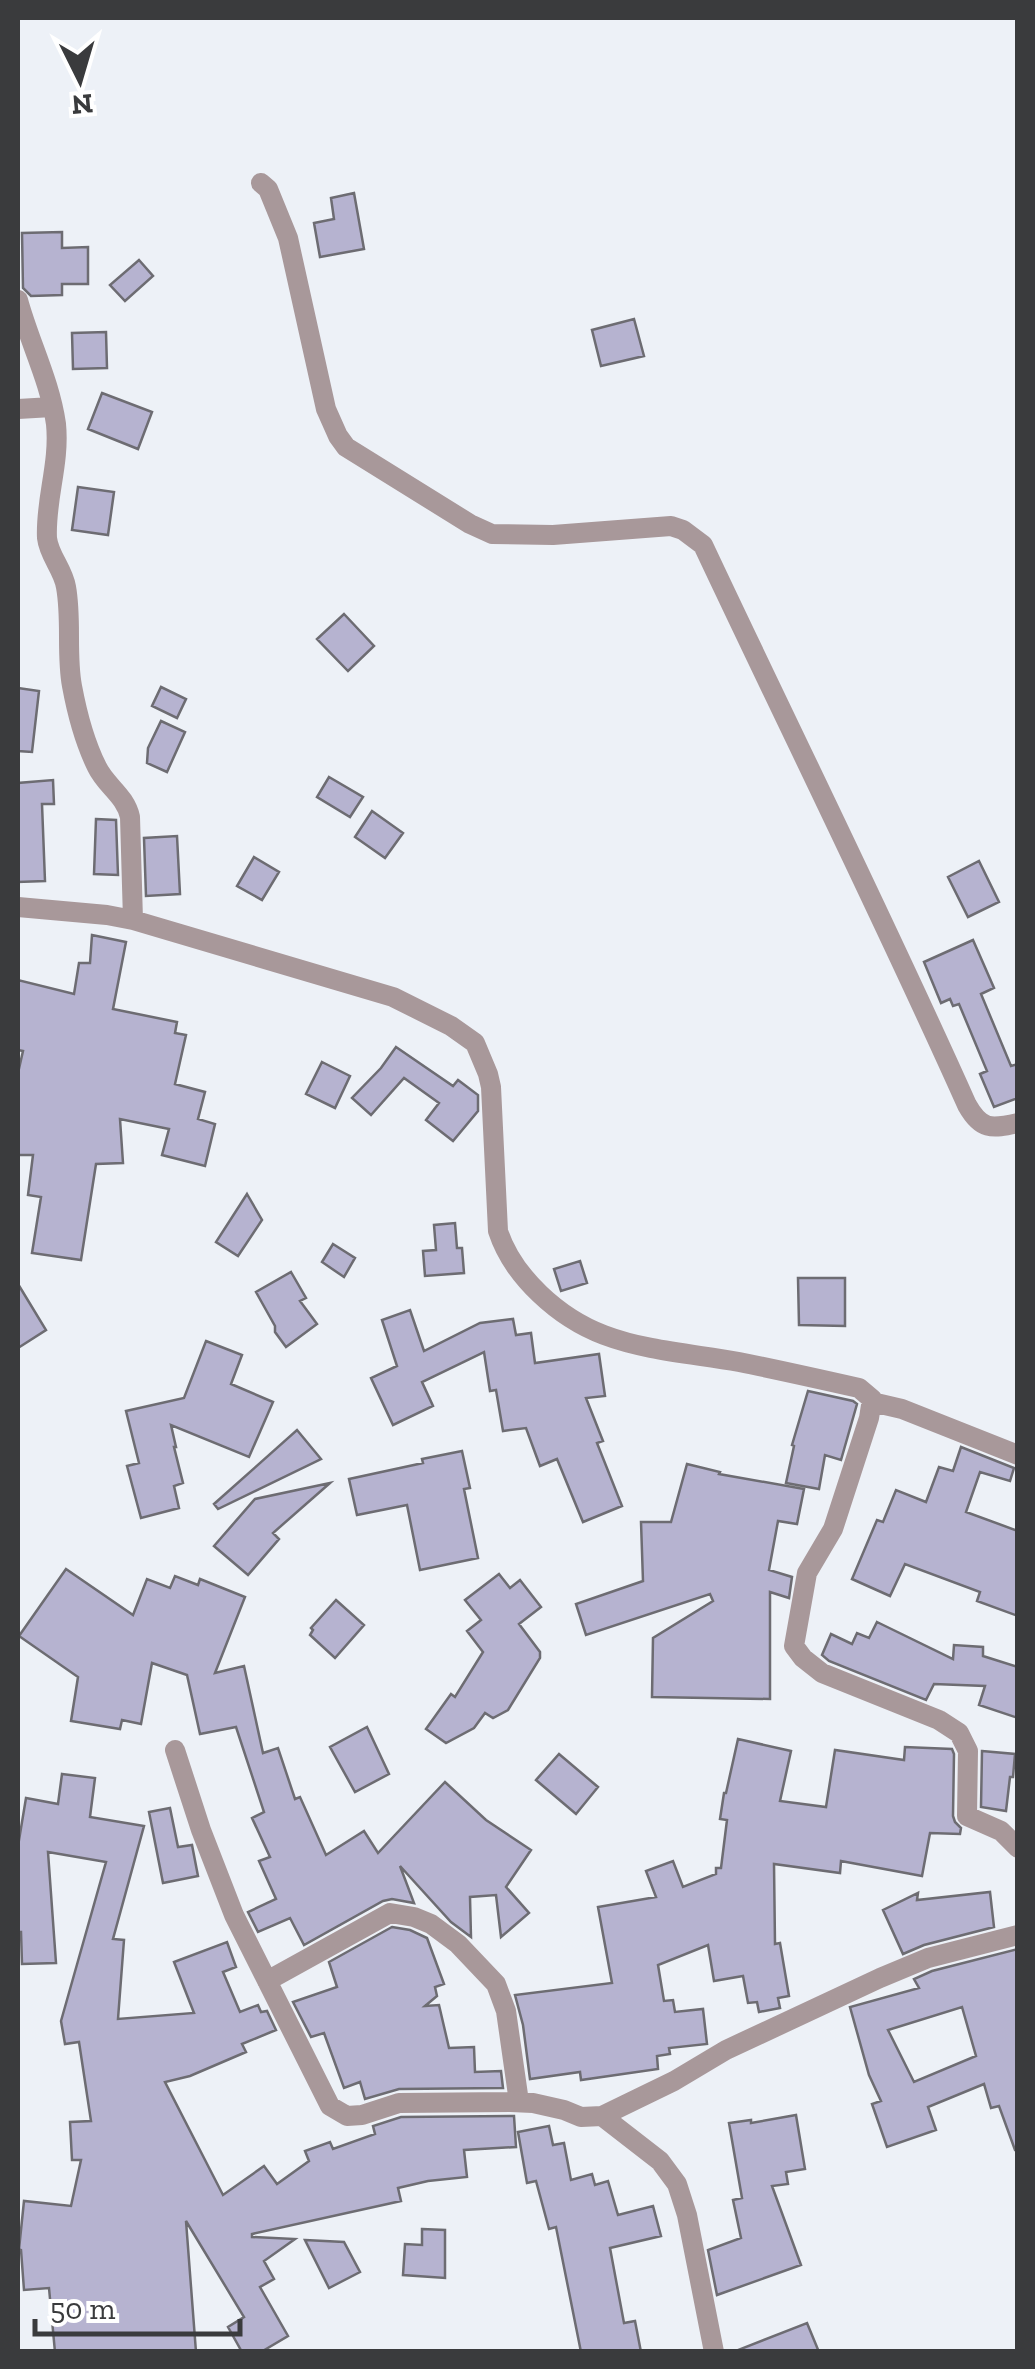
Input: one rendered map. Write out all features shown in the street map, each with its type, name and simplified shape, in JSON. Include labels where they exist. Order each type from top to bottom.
[{"type":"street","points":[[261,182],[268,189],[288,238],[326,408],[346,448],[492,534],[554,535],[672,526],[704,545],[895,944],[967,1105],[979,1123],[987,1126],[998,1128],[1018,1123]]},
{"type":"street","points":[[18,300],[52,406],[58,450],[48,546],[66,582],[70,676],[85,736],[98,768],[128,806],[132,920]]},
{"type":"street","points":[[18,409],[52,406]]},
{"type":"street","points":[[18,906],[132,920],[393,997],[451,1026],[475,1043],[488,1074],[498,1231],[503,1248],[535,1290],[572,1319],[630,1343],[858,1388],[872,1398],[833,1529],[808,1573],[794,1646],[822,1672],[939,1720],[959,1733],[968,1750],[968,1816],[1001,1831],[1018,1848]]},
{"type":"street","points":[[872,1402],[902,1409],[1018,1455]]},
{"type":"street","points":[[175,1750],[234,1915],[330,2106],[347,2116],[399,2103],[519,2102],[581,2117],[602,2116],[674,2082],[726,2050],[880,1978],[928,1958],[1018,1935]]},
{"type":"street","points":[[267,1981],[390,1914],[431,1924],[458,1944],[496,1984],[506,2011],[519,2102]]},
{"type":"street","points":[[602,2116],[660,2161],[676,2184],[687,2216],[714,2352]]},
{"type":"building","points":[[354,193],[364,249],[320,257],[314,223],[334,219],[331,198]]},
{"type":"building","points":[[62,232],[62,248],[88,247],[88,284],[62,284],[62,295],[31,296],[23,288],[22,233]]},
{"type":"building","points":[[139,260],[153,276],[125,301],[110,285]]},
{"type":"building","points":[[634,319],[644,356],[601,366],[592,330]]},
{"type":"building","points":[[106,332],[107,368],[73,369],[72,333]]},
{"type":"building","points":[[102,393],[152,412],[138,449],[88,429]]},
{"type":"building","points":[[78,487],[114,492],[108,535],[72,530]]},
{"type":"building","points":[[344,614],[374,646],[348,671],[317,639]]},
{"type":"building","points":[[161,687],[186,699],[177,718],[152,706]]},
{"type":"building","points":[[18,688],[39,691],[32,752],[18,751]]},
{"type":"building","points":[[161,721],[185,732],[167,772],[147,763],[148,748]]},
{"type":"building","points":[[329,777],[363,797],[350,817],[317,797]]},
{"type":"building","points":[[53,780],[54,804],[42,804],[45,881],[18,882],[18,783]]},
{"type":"building","points":[[372,811],[403,833],[385,858],[355,837]]},
{"type":"building","points":[[96,819],[116,820],[118,875],[94,874]]},
{"type":"building","points":[[177,836],[180,894],[146,896],[144,838]]},
{"type":"building","points":[[254,857],[279,872],[262,900],[237,886]]},
{"type":"building","points":[[979,861],[999,902],[968,917],[948,877]]},
{"type":"building","points":[[92,935],[126,942],[113,1009],[177,1022],[175,1033],[186,1035],[175,1084],[205,1092],[198,1119],[215,1124],[205,1166],[162,1155],[169,1129],[120,1119],[123,1163],[96,1164],[81,1260],[32,1253],[41,1197],[28,1195],[33,1155],[18,1155],[18,1073],[23,1051],[18,1050],[18,980],[74,994],[79,963],[90,963]]},
{"type":"building","points":[[973,940],[994,988],[981,994],[1011,1066],[1018,1064],[1018,1098],[994,1107],[980,1074],[987,1071],[959,1004],[953,1006],[950,999],[941,1003],[924,962]]},
{"type":"building","points":[[396,1047],[453,1086],[458,1080],[478,1095],[478,1111],[453,1141],[426,1120],[439,1103],[404,1078],[371,1115],[352,1098]]},
{"type":"building","points":[[322,1062],[350,1076],[335,1108],[306,1094]]},
{"type":"building","points":[[247,1194],[262,1220],[238,1256],[216,1242]]},
{"type":"building","points":[[455,1223],[464,1273],[425,1276],[423,1251],[436,1250],[434,1225]]},
{"type":"building","points":[[333,1244],[355,1258],[344,1277],[322,1262]]},
{"type":"building","points":[[580,1261],[587,1283],[561,1291],[554,1269]]},
{"type":"building","points":[[291,1272],[306,1298],[300,1301],[317,1324],[286,1347],[256,1292]]},
{"type":"building","points":[[798,1278],[845,1278],[845,1326],[799,1325]]},
{"type":"building","points":[[18,1284],[46,1330],[18,1348]]},
{"type":"building","points":[[410,1310],[424,1351],[480,1323],[513,1319],[516,1335],[531,1333],[535,1363],[599,1354],[605,1396],[586,1398],[603,1441],[597,1443],[622,1506],[583,1522],[557,1459],[540,1466],[526,1428],[503,1431],[496,1390],[490,1391],[484,1352],[422,1382],[433,1406],[393,1425],[371,1378],[397,1366],[382,1320]]},
{"type":"building","points":[[206,1341],[242,1355],[231,1384],[273,1402],[249,1457],[171,1425],[183,1483],[174,1486],[179,1508],[141,1518],[127,1466],[139,1463],[126,1411],[184,1398]]},
{"type":"building","points":[[808,1391],[857,1404],[841,1460],[825,1455],[819,1489],[786,1483],[792,1445]]},
{"type":"building","points":[[297,1430],[321,1459],[218,1509],[214,1504]]},
{"type":"building","points":[[961,1447],[1014,1468],[1010,1481],[980,1472],[966,1512],[1018,1531],[1018,1616],[977,1601],[980,1592],[905,1564],[890,1596],[852,1579],[877,1520],[883,1522],[896,1490],[926,1502],[939,1467],[953,1471]]},
{"type":"building","points":[[462,1451],[470,1488],[464,1489],[478,1558],[420,1570],[407,1505],[357,1515],[349,1479]]},
{"type":"building","points":[[687,1464],[719,1474],[804,1489],[797,1524],[778,1521],[769,1570],[792,1577],[789,1598],[770,1592],[770,1699],[652,1697],[653,1638],[713,1601],[710,1594],[586,1635],[576,1604],[643,1581],[641,1522],[671,1522]]},
{"type":"building","points":[[330,1483],[273,1533],[279,1539],[248,1575],[214,1546],[255,1499]]},
{"type":"building","points":[[66,1569],[133,1615],[147,1579],[170,1588],[175,1576],[198,1585],[200,1579],[245,1597],[215,1673],[244,1666],[263,1753],[278,1748],[295,1799],[300,1797],[326,1855],[364,1831],[378,1853],[445,1782],[486,1820],[531,1850],[506,1887],[529,1913],[501,1937],[496,1895],[470,1897],[471,1937],[451,1922],[400,1866],[414,1903],[383,1901],[304,1945],[290,1918],[258,1932],[248,1912],[276,1899],[259,1861],[270,1857],[252,1818],[264,1812],[236,1727],[200,1734],[187,1675],[152,1663],[141,1724],[122,1720],[120,1729],[71,1721],[78,1677],[19,1636]]},
{"type":"building","points":[[499,1574],[510,1588],[520,1580],[541,1607],[519,1624],[540,1652],[540,1658],[508,1710],[493,1718],[485,1713],[474,1728],[446,1743],[426,1729],[451,1694],[455,1697],[483,1652],[467,1631],[481,1620],[465,1600]]},
{"type":"building","points":[[336,1600],[364,1625],[335,1658],[310,1635],[311,1628]]},
{"type":"building","points":[[877,1622],[953,1659],[954,1645],[983,1647],[983,1656],[1018,1667],[1018,1718],[979,1705],[985,1686],[934,1684],[926,1700],[822,1655],[831,1634],[852,1644],[857,1633],[869,1638]]},
{"type":"building","points":[[367,1727],[389,1774],[355,1792],[330,1747]]},
{"type":"building","points":[[738,1739],[791,1751],[780,1801],[826,1807],[835,1750],[904,1760],[905,1747],[952,1749],[953,1816],[961,1828],[960,1834],[930,1833],[922,1876],[841,1861],[840,1873],[774,1864],[775,1944],[780,1943],[789,1996],[778,1998],[780,2008],[759,2012],[757,2002],[748,2003],[743,1976],[714,1981],[708,1945],[658,1965],[664,2001],[673,2000],[675,2012],[703,2009],[707,2044],[669,2048],[670,2054],[657,2056],[658,2069],[581,2080],[580,2072],[530,2079],[515,1995],[612,1983],[598,1907],[656,1897],[646,1871],[673,1861],[683,1887],[716,1874],[716,1868],[721,1868],[727,1820],[720,1819],[724,1793]]},
{"type":"building","points":[[982,1751],[1015,1754],[1006,1811],[981,1807]]},
{"type":"building","points":[[559,1754],[598,1787],[576,1814],[536,1780]]},
{"type":"building","points":[[62,1774],[95,1778],[90,1817],[144,1826],[113,1939],[124,1940],[118,2019],[194,2013],[174,1962],[227,1942],[236,1967],[223,1972],[240,2012],[258,2005],[261,2012],[267,2011],[276,2030],[242,2044],[246,2052],[190,2076],[165,2082],[223,2195],[264,2166],[277,2184],[309,2161],[305,2151],[330,2142],[333,2149],[375,2134],[373,2126],[401,2117],[514,2116],[516,2147],[464,2150],[467,2177],[398,2188],[401,2201],[252,2234],[295,2239],[264,2261],[274,2279],[260,2287],[288,2336],[261,2352],[242,2352],[228,2327],[244,2317],[186,2221],[196,2352],[55,2352],[49,2288],[24,2290],[19,2249],[24,2201],[71,2206],[81,2160],[72,2160],[70,2122],[91,2121],[79,2042],[65,2044],[61,2021],[106,1862],[48,1852],[56,1963],[22,1964],[18,1932],[18,1846],[26,1798],[58,1804]]},
{"type":"building","points":[[170,1808],[178,1847],[192,1845],[198,1876],[163,1883],[149,1812]]},
{"type":"building","points":[[990,1892],[994,1927],[903,1954],[883,1910],[918,1893],[917,1900]]},
{"type":"building","points":[[392,1927],[427,1938],[444,1984],[435,1987],[437,1996],[425,2006],[439,2005],[449,2048],[474,2047],[475,2072],[501,2071],[503,2088],[399,2089],[365,2099],[360,2082],[344,2088],[324,2033],[311,2037],[293,2002],[337,1987],[329,1962]]},
{"type":"building","points":[[1018,1949],[1018,2150],[999,2106],[991,2108],[984,2084],[928,2107],[936,2130],[887,2147],[872,2104],[881,2101],[869,2075],[850,2007],[919,1988],[914,1979]],"holes":[[[962,2007],[976,2056],[914,2082],[888,2030]]]},
{"type":"building","points":[[796,2115],[805,2169],[786,2172],[788,2184],[772,2186],[801,2265],[717,2295],[708,2250],[741,2238],[733,2200],[742,2198],[729,2123]]},
{"type":"building","points":[[549,2126],[553,2145],[564,2143],[571,2180],[592,2174],[595,2185],[608,2181],[618,2215],[653,2206],[661,2236],[610,2248],[624,2323],[635,2321],[641,2352],[581,2352],[556,2227],[549,2229],[536,2181],[527,2183],[518,2132]]},
{"type":"building","points":[[422,2229],[445,2230],[445,2278],[403,2275],[405,2244],[422,2245]]},
{"type":"building","points":[[305,2240],[344,2242],[360,2272],[329,2288]]},
{"type":"building","points":[[807,2323],[819,2352],[738,2352],[738,2350]]}]
